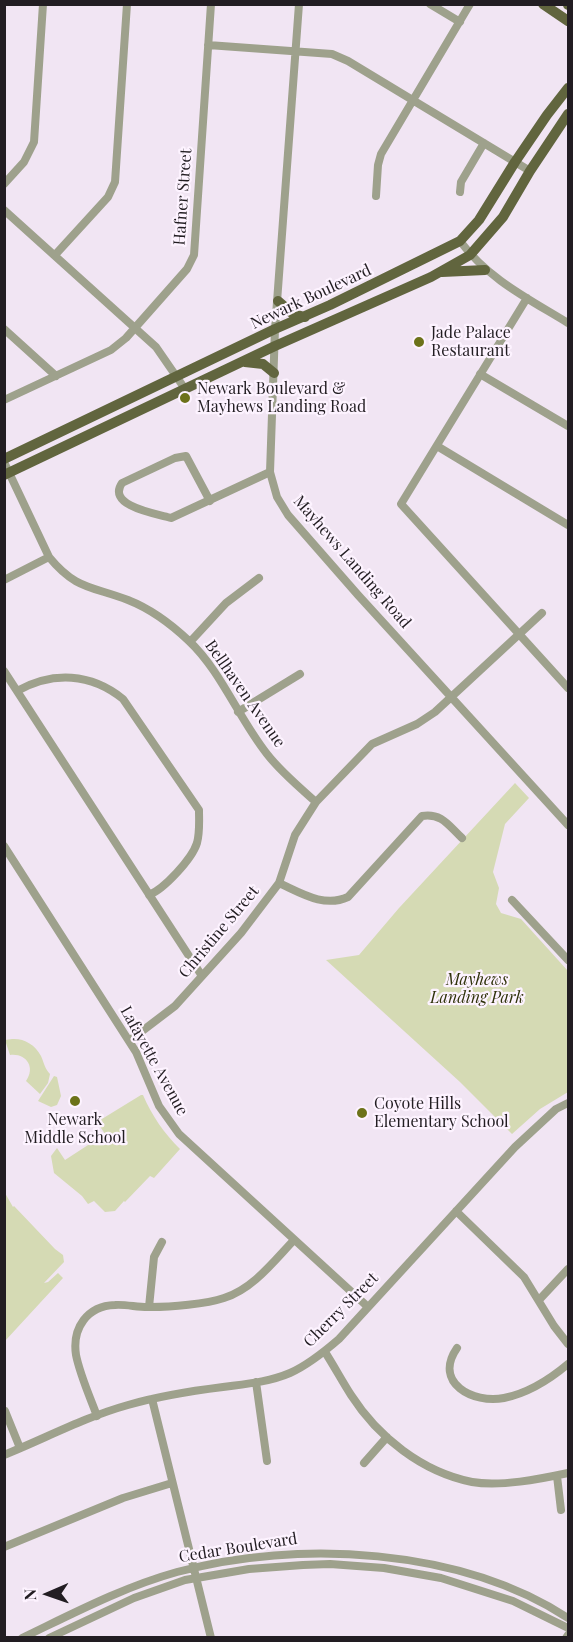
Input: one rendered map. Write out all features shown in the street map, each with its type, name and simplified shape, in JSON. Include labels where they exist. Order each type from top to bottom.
[{"type":"main road","points":[[543,4],[568,21]]},
{"type":"main road","name":"Newark Boulevard","points":[[4,460],[460,241],[479,220],[515,162],[568,88]]},
{"type":"main road","name":"Newark Boulevard","points":[[7,474],[242,361],[439,273],[470,255],[503,217],[568,114]]},
{"type":"main road","points":[[439,273],[485,270]]},
{"type":"main road","points":[[278,301],[293,314],[304,317]]},
{"type":"main road","points":[[242,361],[257,362],[274,373]]},
{"type":"street","points":[[4,184],[24,162],[34,142],[43,4]]},
{"type":"street","points":[[55,255],[108,197],[115,183],[127,4]]},
{"type":"street","name":"Hafner Street","points":[[4,399],[111,350],[126,338],[187,269],[194,255],[211,4]]},
{"type":"street","name":"Mayhews Landing Road","points":[[299,4],[275,329],[270,472],[277,498],[288,515],[568,825]]},
{"type":"street","points":[[430,4],[460,22]]},
{"type":"street","points":[[376,196],[381,154],[470,4]]},
{"type":"street","points":[[208,45],[332,54],[348,61],[530,171]]},
{"type":"street","points":[[460,192],[461,182],[484,143]]},
{"type":"street","points":[[4,210],[156,347],[184,389]]},
{"type":"street","points":[[460,241],[485,270],[568,322]]},
{"type":"street","points":[[527,298],[400,504],[568,688]]},
{"type":"street","points":[[4,328],[56,376]]},
{"type":"street","points":[[480,374],[568,426]]},
{"type":"street","points":[[436,446],[568,525]]},
{"type":"street","points":[[210,501],[186,456],[175,458],[122,483],[118,492],[124,503],[171,518],[210,501],[270,472]]},
{"type":"street","name":"Bellhaven Avenue","points":[[4,460],[7,474],[49,557],[60,570],[83,587],[139,605],[169,623],[190,642],[207,663],[267,754],[316,802]]},
{"type":"street","points":[[4,580],[49,557]]},
{"type":"street","points":[[190,642],[226,603],[259,578]]},
{"type":"street","name":"Christine Street","points":[[129,1041],[175,1006],[241,933],[279,883],[295,835],[316,802],[372,744],[422,721],[452,698],[542,613]]},
{"type":"street","points":[[4,671],[202,976]]},
{"type":"street","points":[[238,712],[300,674]]},
{"type":"street","points":[[17,691],[27,685],[72,676],[110,689],[123,699],[198,810],[199,831],[196,846],[181,868],[161,889],[149,895]]},
{"type":"street","points":[[279,883],[316,899],[336,902],[348,897],[422,816],[432,815],[441,818],[462,838]]},
{"type":"street","name":"Lafayette Avenue","points":[[4,846],[129,1041],[144,1067],[159,1106],[174,1128],[368,1307]]},
{"type":"street","points":[[512,900],[568,960]]},
{"type":"street","name":"Cherry Street","points":[[4,1455],[127,1405],[255,1382],[290,1373],[325,1352],[514,1147],[556,1109],[568,1103]]},
{"type":"street","points":[[456,1211],[524,1277],[568,1344]]},
{"type":"street","points":[[97,1416],[76,1356],[76,1339],[80,1324],[88,1313],[101,1306],[117,1304],[149,1307],[223,1299],[242,1290],[257,1278],[294,1240]]},
{"type":"street","points":[[149,1307],[154,1257],[162,1242]]},
{"type":"street","points":[[538,1300],[568,1269]]},
{"type":"street","points":[[457,1348],[449,1365],[452,1380],[467,1393],[482,1399],[504,1398],[531,1389],[544,1383],[568,1364]]},
{"type":"street","points":[[325,1352],[351,1396],[368,1418],[387,1437],[421,1463],[473,1482],[499,1483],[568,1473]]},
{"type":"street","points":[[255,1382],[267,1461]]},
{"type":"street","points":[[152,1399],[211,1638]]},
{"type":"street","points":[[5,1411],[20,1448]]},
{"type":"street","points":[[364,1463],[387,1437]]},
{"type":"street","points":[[557,1476],[561,1510]]},
{"type":"street","points":[[4,1547],[123,1498],[172,1483]]},
{"type":"street","name":"Cedar Boulevard","points":[[22,1638],[128,1589],[178,1572],[248,1559],[303,1553],[360,1554],[445,1568],[520,1590],[568,1618]]},
{"type":"street","name":"Cedar Boulevard","points":[[49,1638],[161,1587],[195,1578],[249,1569],[303,1564],[384,1569],[441,1578],[530,1607],[568,1628]]},
{"type":"green space","name":"Mayhews Landing Park","points":[[515,783],[529,798],[505,824],[493,872],[499,888],[496,904],[501,913],[521,919],[568,971],[568,1092],[540,1109],[512,1134],[460,1082],[326,960],[359,955],[399,908]]},
{"type":"green space","points":[[12,1039],[28,1043],[41,1056],[50,1074],[48,1083],[40,1094],[26,1081],[30,1071],[28,1062],[21,1056],[10,1055],[5,1040]]},
{"type":"green space","points":[[54,1076],[57,1077],[61,1096],[57,1105],[51,1107],[38,1101]]},
{"type":"green space","points":[[141,1095],[159,1124],[180,1149],[154,1178],[150,1176],[115,1211],[105,1212],[94,1201],[88,1204],[82,1196],[54,1173],[51,1156],[57,1148],[65,1160],[105,1134],[97,1122]]},
{"type":"green space","points":[[5,1193],[13,1207],[63,1255],[64,1262],[44,1283],[58,1273],[63,1278],[5,1341]]},
{"type":"place","name":"Jade Palace Restaurant","points":[[419,342]]},
{"type":"place","name":"Newark Boulevard & Mayhews Landing Road","points":[[185,398]]},
{"type":"place","name":"Newark Middle School","points":[[75,1101]]},
{"type":"place","name":"Coyote Hills Elementary School","points":[[362,1113]]}]
